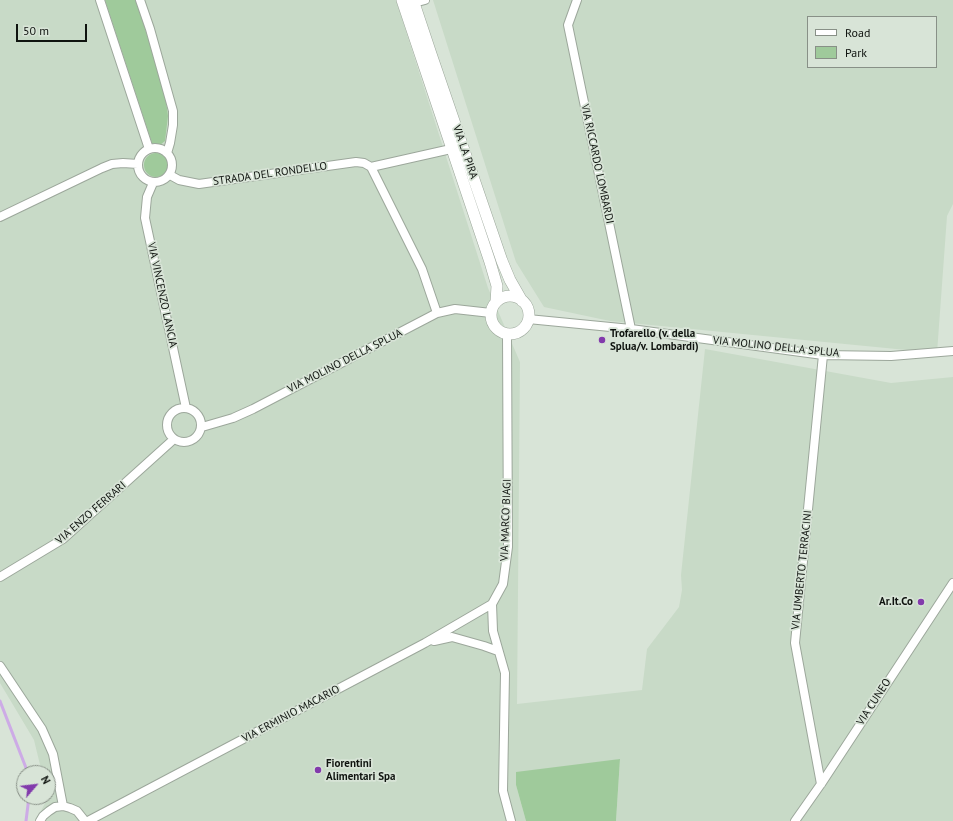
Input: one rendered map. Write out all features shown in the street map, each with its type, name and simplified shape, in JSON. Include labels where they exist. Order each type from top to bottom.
[{"type":"street","points":[[100,0],[149,149]]},
{"type":"street","points":[[140,0],[152,36],[173,111],[173,125],[167,152]]},
{"type":"street","name":"VIA LA PIRA","points":[[402,0],[497,286],[496,302]]},
{"type":"street","points":[[414,2],[425,0]]},
{"type":"street","name":"VIA RICCARDO LOMBARDI","points":[[577,0],[568,25],[631,329]]},
{"type":"street","name":"VIA LA PIRA","points":[[414,2],[502,261],[510,280],[522,301]]},
{"type":"street","points":[[158,148],[167,152],[172,161],[170,175],[162,181],[153,183],[140,174],[138,164],[142,155],[149,149],[158,148]]},
{"type":"street","name":"STRADA DEL RONDELLO","points":[[170,175],[179,180],[199,184],[356,162],[364,163],[371,167],[451,149]]},
{"type":"street","points":[[0,217],[112,164],[138,164]]},
{"type":"street","points":[[371,167],[422,269],[437,313]]},
{"type":"street","name":"VIA VINCENZO LANCIA","points":[[153,183],[146,197],[145,218],[186,408]]},
{"type":"street","points":[[512,296],[522,301],[528,312],[528,319],[523,329],[513,334],[507,334],[493,325],[491,313],[492,307],[496,302],[512,296]]},
{"type":"street","name":"VIA MOLINO DELLA SPLUA","points":[[202,427],[233,418],[437,313],[455,309],[491,313]]},
{"type":"street","name":"VIA MOLINO DELLA SPLUA","points":[[528,319],[631,329],[823,355],[891,356],[953,351]]},
{"type":"street","name":"VIA MARCO BIAGI","points":[[492,604],[503,584],[508,547],[507,334]]},
{"type":"street","name":"VIA UMBERTO TERRACINI","points":[[821,784],[795,643],[823,355]]},
{"type":"street","points":[[186,408],[196,412],[201,421],[202,427],[198,436],[189,442],[184,443],[174,440],[168,430],[168,419],[175,411],[186,408]]},
{"type":"street","name":"VIA ENZO FERRARI","points":[[0,577],[64,540],[174,440]]},
{"type":"street","name":"VIA CUNEO","points":[[795,821],[953,583]]},
{"type":"street","points":[[492,604],[493,631],[505,672],[503,791],[512,821]]},
{"type":"street","name":"VIA ERMINIO MACARIO","points":[[88,821],[425,643],[492,604]]},
{"type":"street","points":[[425,643],[452,637],[498,651]]},
{"type":"street","points":[[0,666],[42,729],[53,754],[63,806]]},
{"type":"street","points":[[40,821],[49,810],[63,806],[77,811],[85,821]]},
{"type":"shaded area","points":[[0,0],[396,0],[488,288],[520,362],[517,704],[642,690],[647,649],[679,607],[682,590],[681,575],[705,349],[891,383],[953,377],[953,821],[616,821],[620,759],[516,785],[526,821],[36,821],[44,805],[56,805],[56,765],[40,765],[34,740],[0,683]]},
{"type":"shaded area","points":[[433,0],[953,0],[953,204],[947,216],[937,353],[610,321],[544,307],[516,262]]},
{"type":"green space","points":[[105,0],[136,0],[165,93],[168,116],[165,141],[160,145],[152,143]]},
{"type":"green space","points":[[156,153],[164,157],[168,165],[164,173],[156,177],[148,173],[144,165],[148,157]]},
{"type":"green space","points":[[620,759],[616,821],[526,821],[516,785],[516,772]]},
{"type":"waterway","points":[[0,701],[25,765]]},
{"type":"waterway","points":[[26,821],[28,805]]},
{"type":"place","name":"Trofarello (v. della Splua/v. Lombardi)","points":[[602,340]]},
{"type":"place","name":"Ar.It.Co","points":[[921,602]]},
{"type":"place","name":"Fiorentini Alimentari Spa","points":[[318,770]]}]
